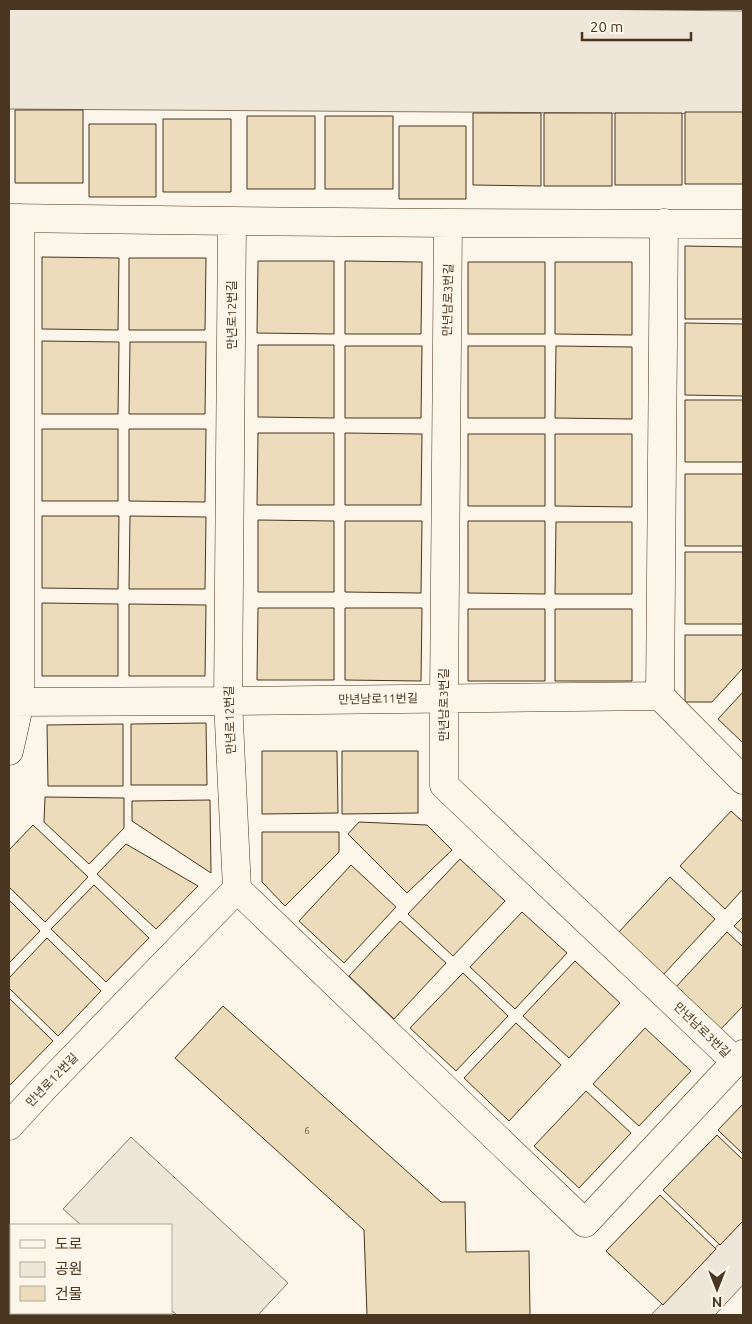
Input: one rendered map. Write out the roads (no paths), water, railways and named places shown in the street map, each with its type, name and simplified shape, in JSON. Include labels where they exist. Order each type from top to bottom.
[{"type":"street","points":[[9,751],[14,702],[14,218],[743,224]]},
{"type":"street","name":"만년로12번길","points":[[9,1126],[237,889],[228,701],[232,221]]},
{"type":"street","name":"만년남로3번길","points":[[237,889],[585,1224],[740,1058],[444,785],[448,223]]},
{"type":"street","points":[[664,223],[660,696],[743,780]]},
{"type":"street","name":"만년남로11번길","points":[[14,702],[660,696]]}]
